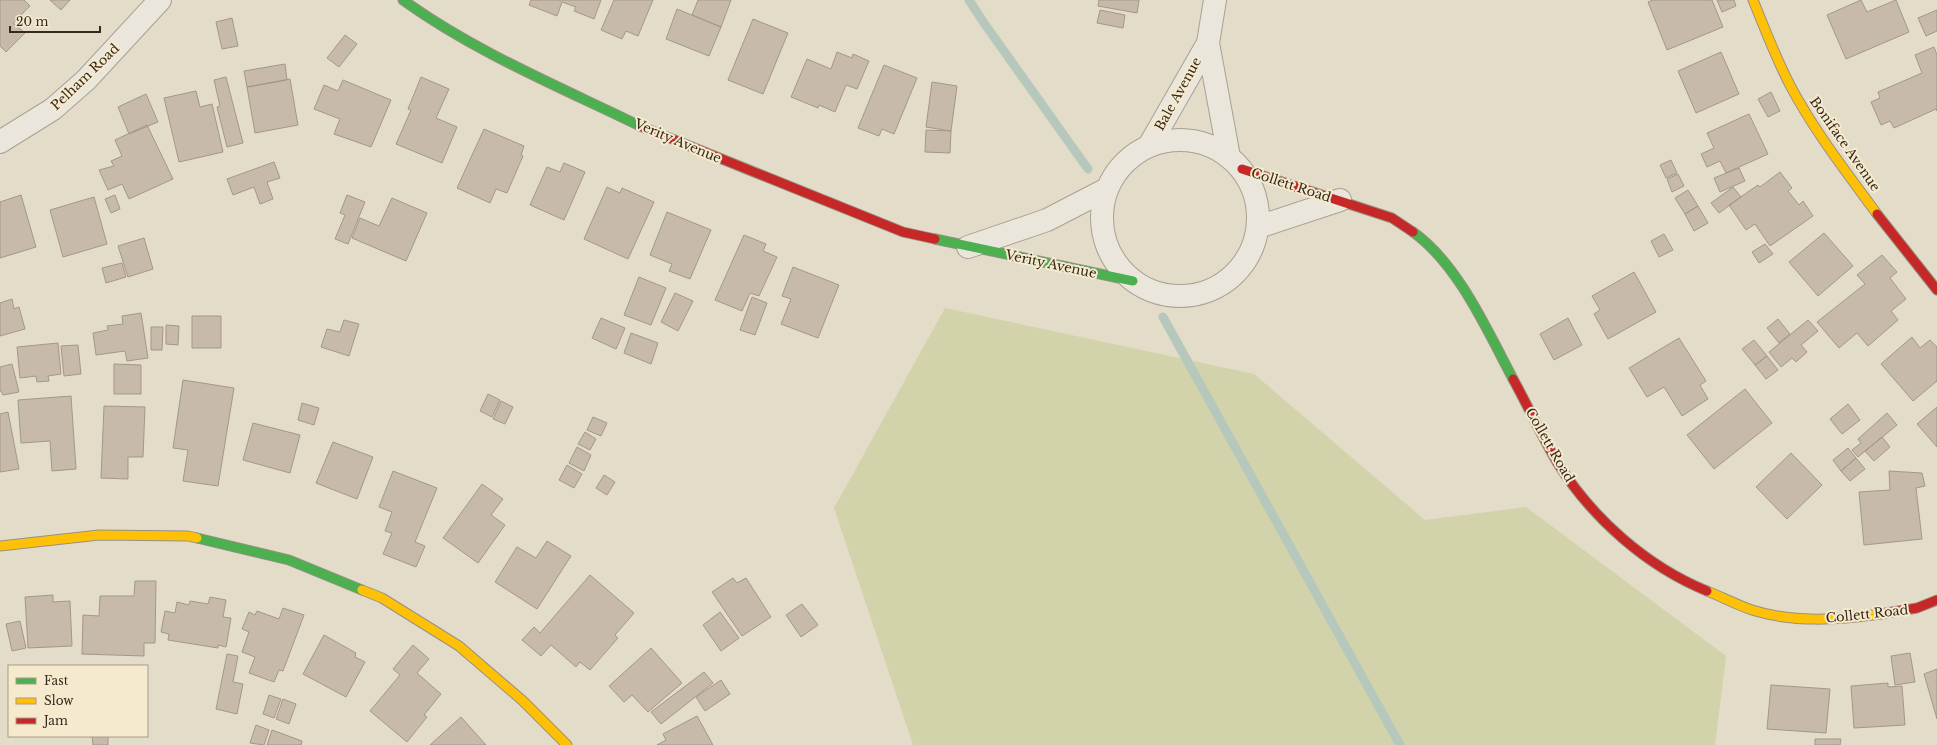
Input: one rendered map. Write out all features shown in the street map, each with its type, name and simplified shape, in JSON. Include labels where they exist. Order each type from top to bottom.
[{"type":"street","name":"Pelham Road","points":[[0,142],[53,110],[86,80],[160,0]]},
{"type":"street","name":"Verity Avenue","points":[[403,0],[432,21],[495,55],[655,133],[903,232],[1133,281]]},
{"type":"street","name":"Bale Avenue","points":[[1149,146],[1208,42],[1215,0]]},
{"type":"street","name":"Boniface Avenue","points":[[1753,0],[1767,37],[1798,98],[1842,166],[1937,290]]},
{"type":"street","name":"Bale Avenue","points":[[1208,42],[1236,163]]},
{"type":"street","points":[[1171,140],[1192,140],[1214,147],[1236,163],[1252,187],[1258,206],[1258,227],[1253,247],[1243,265],[1229,280],[1211,290],[1192,296],[1171,296],[1151,291],[1133,281],[1118,267],[1108,249],[1102,230],[1102,209],[1107,189],[1117,171],[1132,157],[1149,146],[1171,140]]},
{"type":"street","name":"Collett Road","points":[[1236,163],[1392,218],[1418,236],[1446,262],[1483,322],[1557,462],[1586,502],[1622,538],[1682,581],[1752,610],[1797,619],[1851,618],[1917,608],[1937,600]]},
{"type":"street","name":"Verity Avenue","points":[[968,247],[1046,220],[1107,189]]},
{"type":"street","name":"Collett Road","points":[[1258,227],[1340,200]]},
{"type":"street","points":[[0,546],[99,535],[188,536],[289,560],[382,598],[459,646],[523,701],[567,745]]},
{"type":"green space","points":[[945,308],[1254,374],[1425,520],[1526,507],[1726,656],[1715,745],[913,745],[834,508]]},
{"type":"building","points":[[0,0],[24,0],[30,6],[13,23],[25,33],[6,52],[0,46]]},
{"type":"building","points":[[50,0],[70,0],[61,10]]},
{"type":"building","points":[[531,0],[601,0],[594,19],[574,11],[576,7],[562,2],[557,16],[529,5]]},
{"type":"building","points":[[614,0],[653,0],[638,36],[626,31],[622,39],[601,30]]},
{"type":"building","points":[[698,0],[731,0],[721,27],[692,15]]},
{"type":"building","points":[[1099,0],[1139,0],[1137,13],[1098,6]]},
{"type":"building","points":[[1653,0],[1712,0],[1723,27],[1667,50],[1648,2]]},
{"type":"building","points":[[1717,0],[1734,0],[1736,6],[1722,12]]},
{"type":"building","points":[[1861,0],[1867,12],[1896,0],[1909,32],[1846,59],[1827,15]]},
{"type":"building","points":[[677,9],[721,27],[709,56],[666,39]]},
{"type":"building","points":[[1100,10],[1125,15],[1123,28],[1097,23]]},
{"type":"building","points":[[1937,10],[1937,31],[1926,36],[1918,18]]},
{"type":"building","points":[[232,18],[238,46],[222,49],[216,22]]},
{"type":"building","points":[[753,19],[788,33],[763,94],[728,80]]},
{"type":"building","points":[[345,35],[357,44],[339,67],[327,58]]},
{"type":"building","points":[[1934,47],[1937,55],[1937,111],[1936,109],[1894,128],[1890,121],[1881,125],[1871,102],[1880,98],[1878,92],[1922,73],[1915,55]]},
{"type":"building","points":[[837,52],[852,58],[853,54],[869,61],[857,89],[846,85],[835,112],[819,105],[818,108],[791,97],[807,59],[831,69]]},
{"type":"building","points":[[1721,52],[1739,94],[1696,113],[1678,71]]},
{"type":"building","points":[[285,64],[287,80],[247,87],[244,71]]},
{"type":"building","points":[[884,65],[917,78],[894,134],[882,129],[879,136],[858,128]]},
{"type":"building","points":[[226,77],[243,143],[227,147],[217,107],[220,106],[214,80]]},
{"type":"building","points":[[421,77],[449,89],[436,118],[457,127],[442,163],[396,144],[411,110],[408,109]]},
{"type":"building","points":[[290,79],[298,125],[255,133],[247,87]]},
{"type":"building","points":[[343,80],[391,100],[371,147],[334,134],[340,119],[314,109],[324,85],[338,91]]},
{"type":"building","points":[[932,82],[957,86],[951,131],[926,127]]},
{"type":"building","points":[[196,91],[200,107],[212,104],[223,152],[179,162],[164,98]]},
{"type":"building","points":[[1771,92],[1780,111],[1768,117],[1758,99]]},
{"type":"building","points":[[146,94],[158,122],[129,134],[118,107]]},
{"type":"building","points":[[1749,114],[1768,154],[1726,173],[1720,161],[1707,167],[1701,154],[1714,148],[1707,133]]},
{"type":"building","points":[[147,125],[173,179],[129,199],[122,184],[108,190],[99,170],[114,166],[111,161],[122,156],[115,140]]},
{"type":"building","points":[[484,129],[524,146],[521,155],[523,156],[507,193],[496,189],[490,203],[457,188]]},
{"type":"building","points":[[926,130],[951,131],[950,153],[925,152]]},
{"type":"building","points":[[1671,160],[1677,173],[1666,178],[1660,165]]},
{"type":"building","points":[[274,162],[280,178],[267,182],[273,199],[260,204],[254,187],[233,195],[227,179]]},
{"type":"building","points":[[564,163],[585,172],[564,220],[530,205],[547,167],[560,172]]},
{"type":"building","points":[[1739,168],[1745,181],[1720,192],[1714,178]]},
{"type":"building","points":[[1780,172],[1792,188],[1788,191],[1799,205],[1803,201],[1813,216],[1770,246],[1755,224],[1746,230],[1729,205],[1758,185],[1760,187]]},
{"type":"building","points":[[1678,174],[1684,186],[1672,192],[1667,179]]},
{"type":"building","points":[[607,187],[620,193],[622,188],[654,202],[628,259],[584,239]]},
{"type":"building","points":[[1733,187],[1741,197],[1719,213],[1711,203]]},
{"type":"building","points":[[1688,190],[1698,206],[1685,214],[1675,198]]},
{"type":"building","points":[[21,195],[36,247],[0,258],[0,202]]},
{"type":"building","points":[[115,195],[120,209],[111,213],[105,199]]},
{"type":"building","points":[[347,195],[365,202],[348,244],[335,239],[345,215],[340,213]]},
{"type":"building","points":[[94,197],[107,244],[63,257],[50,210]]},
{"type":"building","points":[[392,198],[427,213],[406,261],[352,238],[360,218],[379,226]]},
{"type":"building","points":[[1698,206],[1708,223],[1694,231],[1685,214]]},
{"type":"building","points":[[667,212],[711,230],[690,279],[669,271],[672,264],[650,255]]},
{"type":"building","points":[[1824,233],[1853,266],[1818,296],[1789,262]]},
{"type":"building","points":[[1664,234],[1673,250],[1659,257],[1651,241]]},
{"type":"building","points":[[744,235],[766,244],[763,251],[777,257],[759,296],[750,293],[742,311],[715,300]]},
{"type":"building","points":[[144,238],[153,269],[128,277],[118,246]]},
{"type":"building","points":[[1765,244],[1773,254],[1759,263],[1752,252]]},
{"type":"building","points":[[1882,255],[1897,272],[1890,278],[1906,299],[1891,311],[1898,320],[1868,346],[1857,333],[1839,348],[1817,322],[1865,284],[1857,275]]},
{"type":"building","points":[[122,263],[126,277],[106,283],[102,268]]},
{"type":"building","points":[[793,267],[839,285],[818,338],[781,324],[791,299],[782,296]]},
{"type":"building","points":[[1634,272],[1656,312],[1608,339],[1594,314],[1600,310],[1592,296]]},
{"type":"building","points":[[639,277],[666,288],[651,325],[624,315]]},
{"type":"building","points":[[675,293],[693,301],[678,331],[661,322]]},
{"type":"building","points":[[752,297],[767,303],[755,335],[740,330]]},
{"type":"building","points":[[12,299],[14,309],[19,307],[25,329],[0,336],[0,303]]},
{"type":"building","points":[[141,313],[148,358],[127,361],[125,351],[96,355],[93,333],[108,330],[107,326],[123,324],[122,316]]},
{"type":"building","points":[[192,316],[221,316],[221,348],[192,348]]},
{"type":"building","points":[[601,318],[625,328],[616,349],[592,338]]},
{"type":"building","points":[[1568,318],[1582,345],[1554,360],[1540,334]]},
{"type":"building","points":[[1778,319],[1790,334],[1779,343],[1767,328]]},
{"type":"building","points":[[344,320],[359,324],[349,356],[321,347],[327,329],[340,332]]},
{"type":"building","points":[[1808,320],[1818,331],[1801,345],[1807,352],[1796,362],[1792,358],[1781,367],[1769,352]]},
{"type":"building","points":[[166,325],[179,326],[178,345],[166,344]]},
{"type":"building","points":[[151,327],[163,327],[162,350],[151,350]]},
{"type":"building","points":[[631,333],[658,343],[651,364],[624,353]]},
{"type":"building","points":[[1912,337],[1920,348],[1930,340],[1937,347],[1937,381],[1913,401],[1881,364]]},
{"type":"building","points":[[1679,338],[1706,381],[1700,385],[1708,399],[1682,416],[1664,387],[1647,397],[1629,368]]},
{"type":"building","points":[[1754,340],[1767,356],[1755,365],[1742,349]]},
{"type":"building","points":[[58,343],[61,374],[48,376],[49,381],[37,382],[36,376],[20,378],[17,347]]},
{"type":"building","points":[[78,345],[81,374],[64,376],[61,346]]},
{"type":"building","points":[[1767,356],[1778,370],[1766,379],[1755,365]]},
{"type":"building","points":[[12,364],[19,392],[3,395],[0,391],[0,367]]},
{"type":"building","points":[[114,364],[141,365],[141,394],[114,394]]},
{"type":"building","points":[[183,380],[234,388],[218,486],[183,481],[188,450],[173,448]]},
{"type":"building","points":[[1745,389],[1772,423],[1714,469],[1687,435]]},
{"type":"building","points":[[488,394],[500,400],[492,417],[480,411]]},
{"type":"building","points":[[71,396],[76,469],[52,471],[50,441],[21,443],[18,400]]},
{"type":"building","points":[[501,401],[513,407],[505,424],[493,419]]},
{"type":"building","points":[[302,403],[319,408],[314,425],[298,420]]},
{"type":"building","points":[[1848,404],[1860,420],[1842,434],[1830,419]]},
{"type":"building","points":[[104,406],[145,407],[143,457],[128,457],[128,479],[101,478]]},
{"type":"building","points":[[1937,407],[1937,447],[1917,424]]},
{"type":"building","points":[[8,412],[19,469],[0,472],[0,414]]},
{"type":"building","points":[[1887,413],[1897,425],[1858,457],[1852,450],[1861,443],[1858,439]]},
{"type":"building","points":[[593,417],[607,423],[601,436],[587,430]]},
{"type":"building","points":[[253,423],[300,435],[290,473],[243,460]]},
{"type":"building","points":[[585,432],[596,439],[590,450],[578,444]]},
{"type":"building","points":[[1882,437],[1890,447],[1874,461],[1865,451]]},
{"type":"building","points":[[333,442],[373,457],[357,499],[316,483]]},
{"type":"building","points":[[577,447],[591,455],[584,471],[569,463]]},
{"type":"building","points":[[1848,448],[1856,458],[1841,471],[1833,460]]},
{"type":"building","points":[[1791,453],[1822,485],[1787,519],[1756,487]]},
{"type":"building","points":[[1856,458],[1865,469],[1850,481],[1841,471]]},
{"type":"building","points":[[567,465],[582,474],[574,488],[559,480]]},
{"type":"building","points":[[393,471],[437,488],[415,542],[425,546],[416,567],[383,554],[392,533],[385,531],[392,512],[379,507]]},
{"type":"building","points":[[1889,471],[1922,473],[1925,486],[1916,488],[1922,539],[1864,545],[1859,492],[1890,490]]},
{"type":"building","points":[[604,475],[615,482],[607,495],[596,488]]},
{"type":"building","points":[[482,484],[503,499],[491,515],[505,525],[478,563],[443,538]]},
{"type":"building","points":[[547,541],[571,556],[537,609],[495,582],[517,547],[536,558]]},
{"type":"building","points":[[590,575],[634,613],[615,635],[618,638],[590,670],[580,662],[576,667],[551,645],[541,656],[522,640],[534,627],[540,633]]},
{"type":"building","points":[[733,578],[737,583],[746,578],[771,617],[742,636],[712,592]]},
{"type":"building","points":[[135,581],[156,581],[155,643],[144,643],[144,656],[82,654],[83,615],[99,616],[100,596],[134,596]]},
{"type":"building","points":[[53,595],[53,602],[70,601],[72,646],[28,648],[25,597]]},
{"type":"building","points":[[210,597],[226,600],[223,617],[231,618],[226,647],[218,645],[218,648],[168,640],[169,634],[161,632],[165,611],[175,613],[177,602],[189,605],[190,601],[208,604]]},
{"type":"building","points":[[802,604],[818,625],[801,637],[786,615]]},
{"type":"building","points":[[283,608],[304,615],[283,671],[279,670],[274,682],[249,673],[255,657],[242,652],[249,632],[242,629],[249,612],[255,615],[257,611],[279,619]]},
{"type":"building","points":[[720,612],[739,638],[721,651],[703,625]]},
{"type":"building","points":[[20,621],[26,648],[12,651],[6,624]]},
{"type":"building","points":[[324,635],[356,653],[355,657],[365,662],[346,697],[303,674]]},
{"type":"building","points":[[413,645],[429,659],[417,673],[441,694],[424,715],[427,717],[407,742],[370,711],[400,675],[393,669]]},
{"type":"building","points":[[651,648],[682,683],[648,712],[632,695],[624,702],[609,686]]},
{"type":"building","points":[[1910,653],[1915,682],[1895,685],[1891,656]]},
{"type":"building","points":[[227,654],[238,656],[233,682],[243,684],[237,714],[216,709]]},
{"type":"building","points":[[1937,669],[1937,719],[1924,674]]},
{"type":"building","points":[[704,672],[713,683],[661,724],[651,712]]},
{"type":"building","points":[[721,680],[730,694],[705,711],[696,697]]},
{"type":"building","points":[[1888,683],[1888,687],[1902,686],[1905,725],[1854,728],[1851,686]]},
{"type":"building","points":[[1771,685],[1830,689],[1826,733],[1767,729]]},
{"type":"building","points":[[269,695],[281,699],[274,718],[263,714]]},
{"type":"building","points":[[283,699],[296,704],[289,724],[276,719]]},
{"type":"building","points":[[697,716],[713,745],[657,745],[666,740],[663,734]]},
{"type":"building","points":[[461,717],[486,745],[430,745]]},
{"type":"building","points":[[256,725],[269,730],[264,745],[250,743]]},
{"type":"building","points":[[272,730],[302,741],[301,745],[267,745]]},
{"type":"building","points":[[92,737],[108,737],[108,745],[93,745]]},
{"type":"building","points":[[1815,739],[1841,739],[1840,745],[1815,745]]},
{"type":"waterway","points":[[969,0],[1088,169]]},
{"type":"waterway","points":[[1163,317],[1400,745]]},
{"type":"traffic: fast","points":[[403,0],[459,36],[518,68],[640,126]]},
{"type":"traffic: fast","points":[[1413,232],[1429,245],[1458,280],[1482,319],[1513,379]]},
{"type":"traffic: fast","points":[[935,239],[1133,281]]},
{"type":"traffic: fast","points":[[197,538],[289,560],[362,590]]},
{"type":"traffic: slow","points":[[1753,0],[1780,66],[1800,104],[1832,152],[1877,214]]},
{"type":"traffic: slow","points":[[0,546],[99,535],[188,536],[197,538]]},
{"type":"traffic: slow","points":[[362,590],[382,598],[459,646],[523,701],[567,745]]},
{"type":"traffic: slow","points":[[1707,591],[1752,610],[1783,617],[1799,619],[1832,619],[1880,614]]},
{"type":"traffic: jam","points":[[640,126],[903,232],[935,239]]},
{"type":"traffic: jam","points":[[1242,169],[1392,218],[1413,232]]},
{"type":"traffic: jam","points":[[1877,214],[1937,290]]},
{"type":"traffic: jam","points":[[1513,379],[1557,462],[1571,483],[1604,521],[1642,554],[1684,581],[1707,591]]},
{"type":"traffic: jam","points":[[1880,614],[1917,608],[1937,600]]}]
